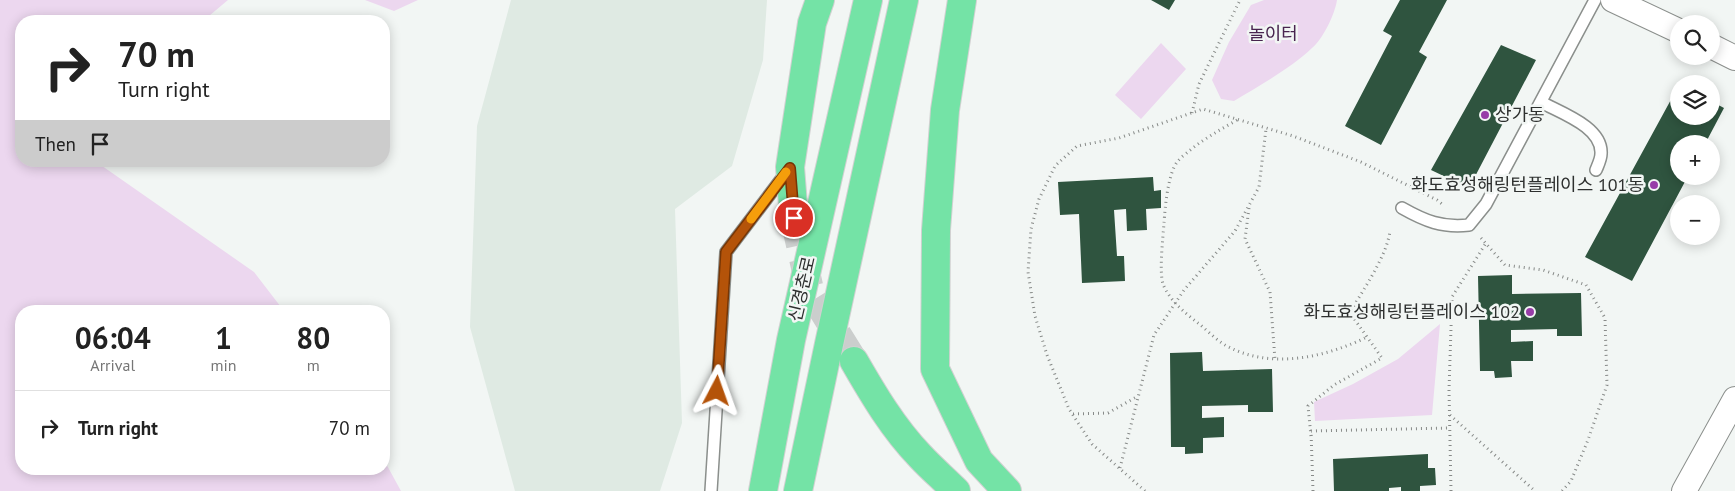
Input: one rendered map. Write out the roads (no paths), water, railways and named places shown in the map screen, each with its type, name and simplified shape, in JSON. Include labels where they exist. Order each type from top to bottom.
[{"type":"highway","points":[[794,218],[790,168],[812,23],[820,0]]},
{"type":"highway","name":"신경춘로","points":[[763,491],[791,340],[868,0]]},
{"type":"highway","points":[[798,491],[904,0]]},
{"type":"highway","points":[[962,0],[944,119],[936,230],[935,369],[979,461],[1007,491]]},
{"type":"highway","points":[[854,360],[871,391],[891,420],[919,455],[956,491]]},
{"type":"street","points":[[1613,0],[1670,27]]},
{"type":"street","points":[[1720,50],[1735,58]]},
{"type":"street","points":[[1684,491],[1735,399]]},
{"type":"lane","points":[[1402,208],[1419,218],[1450,227],[1469,225],[1486,204],[1595,0]]},
{"type":"lane","points":[[1541,102],[1586,126],[1598,140],[1601,154],[1596,170]]},
{"type":"lane","points":[[711,491],[726,252],[790,168]]},
{"type":"tunnel","points":[[794,218],[810,290],[854,361]]},
{"type":"place","name":"상가동","points":[[1485,115]]},
{"type":"place","name":"화도효성해링턴플레이스 101동","points":[[1654,185]]},
{"type":"place","name":"화도효성해링턴플레이스 102","points":[[1530,312]]},
{"type":"park label","name":"놀이터","points":[[1273,34]]}]
